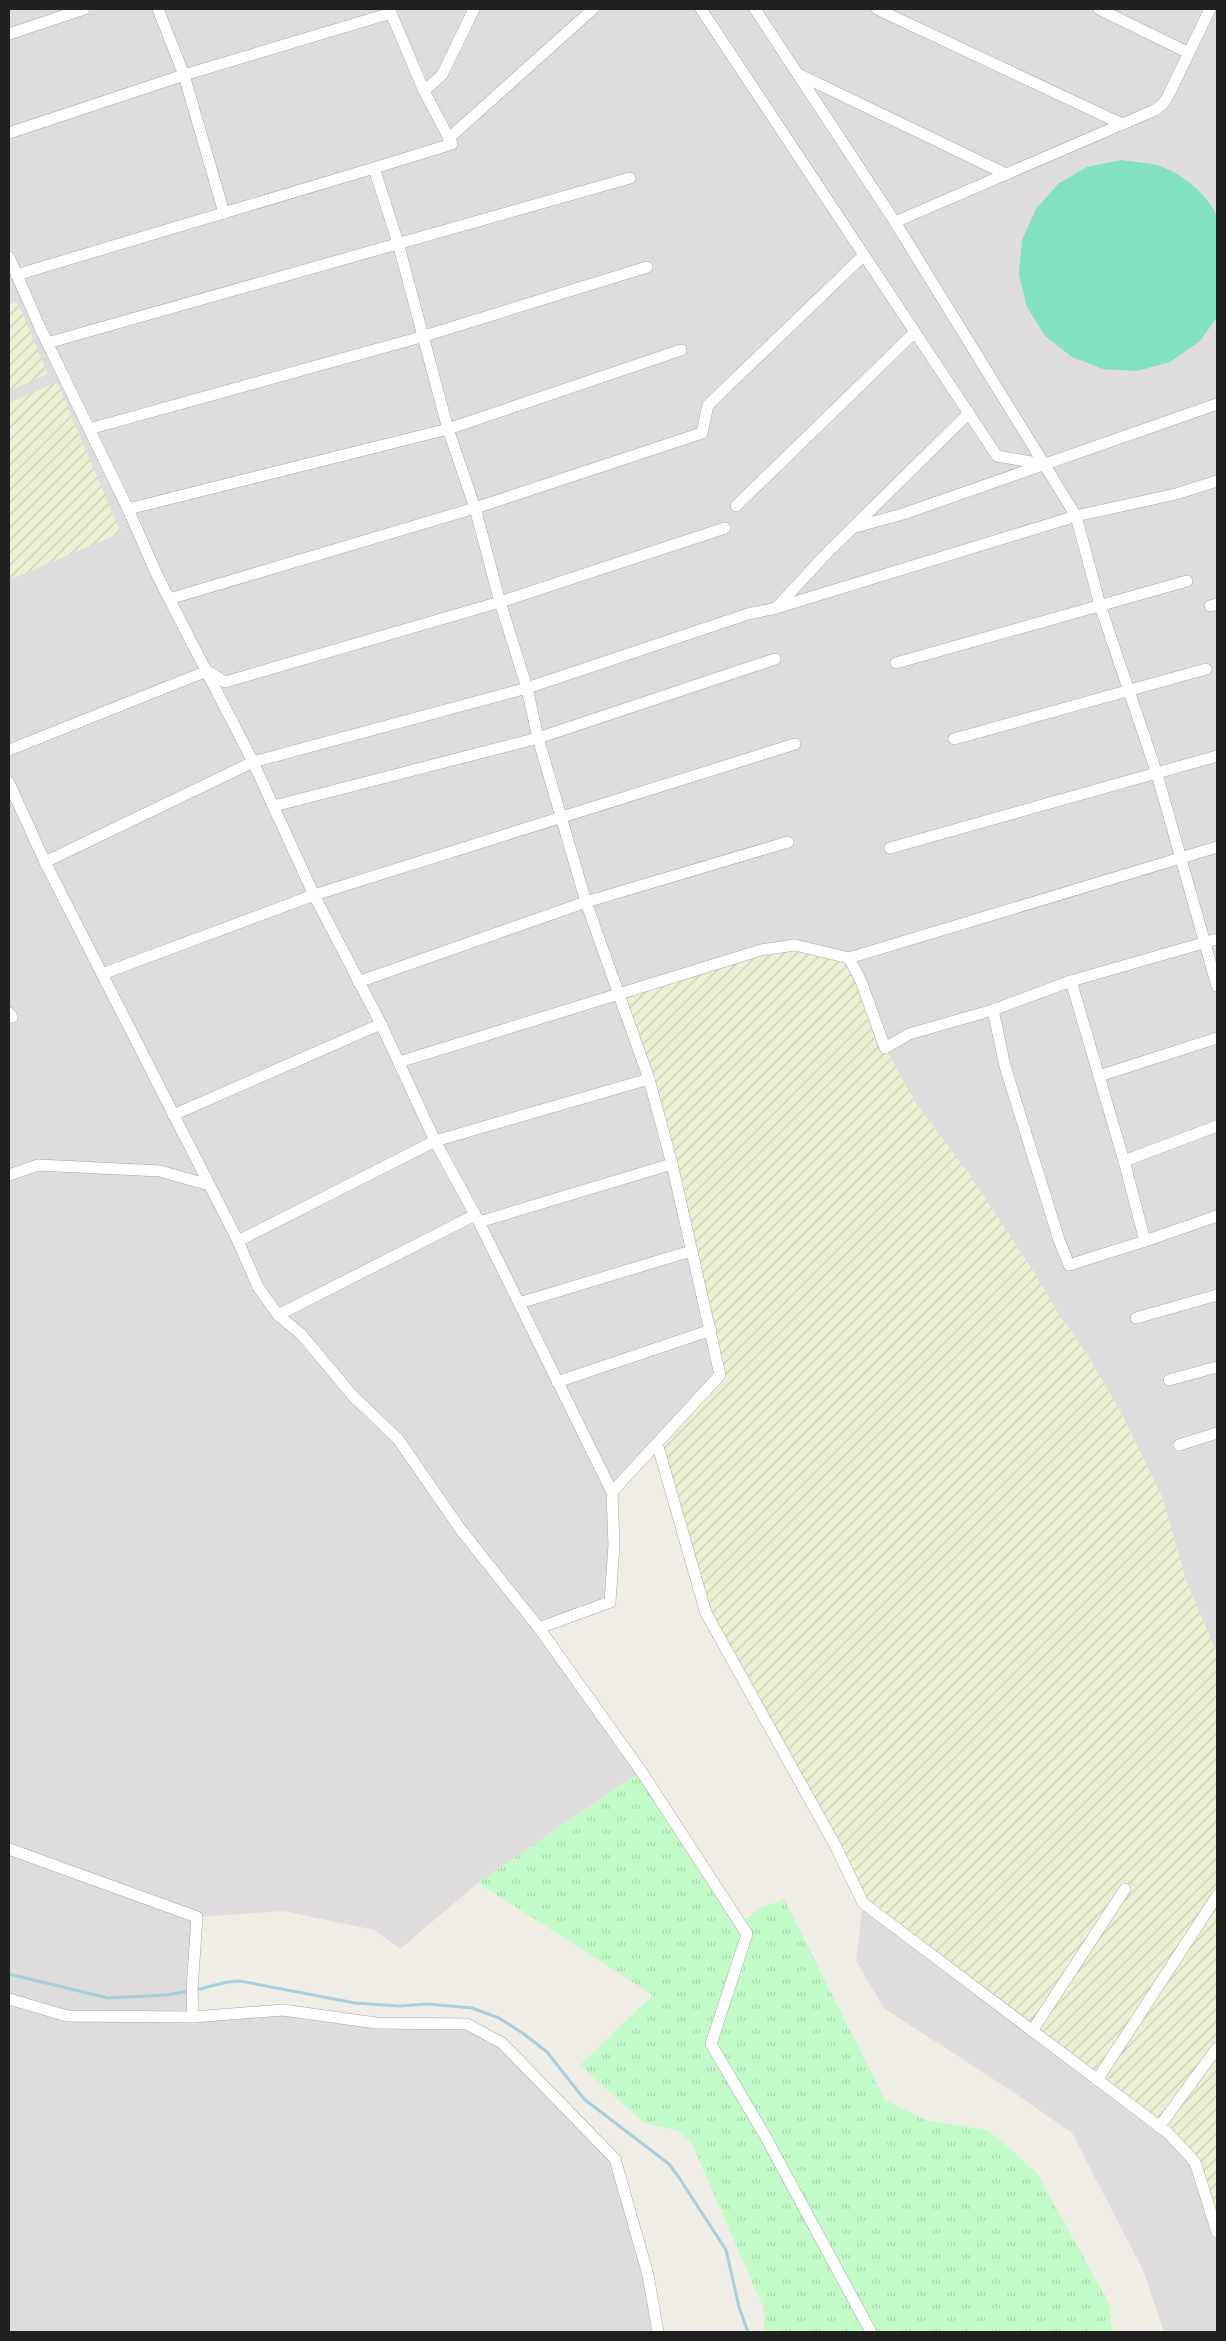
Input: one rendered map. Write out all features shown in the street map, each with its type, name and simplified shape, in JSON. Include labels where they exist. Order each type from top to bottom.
[{"type":"street","points":[[9,34],[61,12],[84,9]]},
{"type":"street","points":[[158,9],[184,75],[224,213]]},
{"type":"street","points":[[424,91],[442,76],[474,9]]},
{"type":"street","points":[[449,138],[593,9]]},
{"type":"street","points":[[701,9],[997,456],[1043,464]]},
{"type":"street","points":[[755,9],[895,222],[1076,516],[1100,605],[1157,774],[1217,986]]},
{"type":"street","points":[[877,9],[1122,124]]},
{"type":"street","points":[[1098,9],[1189,53]]},
{"type":"street","points":[[895,222],[1156,110],[1163,104],[1210,9]]},
{"type":"street","points":[[9,133],[184,75],[390,11],[424,91],[452,144],[16,275]]},
{"type":"street","points":[[798,74],[1006,174]]},
{"type":"street","points":[[374,168],[398,243],[448,429],[475,508],[500,602],[528,688],[538,738],[586,902],[649,1079],[672,1164],[720,1375],[612,1492]]},
{"type":"street","points":[[47,343],[630,178]]},
{"type":"street","points":[[169,599],[475,508],[702,433],[708,406],[864,255]]},
{"type":"street","points":[[9,257],[47,343],[128,509],[169,599],[253,762],[314,895],[381,1024],[435,1140],[477,1219],[612,1492],[614,1545],[610,1602],[538,1628]]},
{"type":"street","points":[[89,429],[422,337],[647,267]]},
{"type":"street","points":[[736,506],[915,332]]},
{"type":"street","points":[[128,509],[448,429],[682,350]]},
{"type":"street","points":[[852,528],[903,514],[1217,404]]},
{"type":"street","points":[[776,608],[852,528],[969,413]]},
{"type":"street","points":[[45,862],[253,762],[528,688],[748,614],[776,608],[1076,516],[1176,494],[1217,482]]},
{"type":"street","points":[[207,671],[225,682],[500,602],[725,528]]},
{"type":"street","points":[[896,663],[1187,581]]},
{"type":"street","points":[[274,806],[538,738],[775,659]]},
{"type":"street","points":[[954,739],[1206,669]]},
{"type":"street","points":[[9,750],[207,671]]},
{"type":"street","points":[[102,974],[314,895],[795,744]]},
{"type":"street","points":[[890,848],[1217,756]]},
{"type":"street","points":[[9,783],[45,862],[238,1241],[258,1287],[278,1315],[301,1334],[353,1396],[398,1439],[461,1530],[538,1628],[641,1771],[747,1934],[711,2044],[764,2134],[871,2332]]},
{"type":"street","points":[[358,982],[586,902],[788,842]]},
{"type":"street","points":[[399,1062],[761,950],[795,945],[848,958],[1217,847]]},
{"type":"street","points":[[848,958],[861,981],[885,1048],[909,1034],[993,1010],[1071,981],[1204,941],[1217,939]]},
{"type":"street","points":[[1071,981],[1124,1161],[1145,1242]]},
{"type":"street","points":[[993,1010],[1005,1066],[1059,1240],[1069,1265],[1145,1242],[1217,1216]]},
{"type":"street","points":[[173,1115],[381,1024]]},
{"type":"street","points":[[1099,1076],[1217,1038]]},
{"type":"street","points":[[238,1241],[435,1140],[649,1079]]},
{"type":"street","points":[[1124,1161],[1217,1126]]},
{"type":"street","points":[[278,1315],[477,1219],[672,1164]]},
{"type":"street","points":[[9,1175],[38,1165],[160,1170],[209,1186]]},
{"type":"street","points":[[519,1303],[691,1251]]},
{"type":"street","points":[[1136,1318],[1217,1296]]},
{"type":"street","points":[[558,1382],[711,1330]]},
{"type":"street","points":[[1169,1380],[1217,1367]]},
{"type":"street","points":[[1179,1444],[1217,1433]]},
{"type":"street","points":[[657,1443],[706,1612],[835,1846],[863,1904],[1159,2127],[1195,2162],[1217,2232]]},
{"type":"street","points":[[9,1849],[198,1917],[192,1990],[193,2017]]},
{"type":"street","points":[[1032,2031],[1125,1889]]},
{"type":"street","points":[[1097,2080],[1217,1896]]},
{"type":"street","points":[[9,1999],[67,2016],[193,2017],[283,2010],[376,2023],[467,2024],[502,2043],[615,2159],[648,2275],[658,2332]]},
{"type":"street","points":[[1159,2127],[1217,2048]]},
{"type":"shaded area","points":[[9,9],[1217,9],[1217,1654],[1186,1580],[1162,1497],[1118,1407],[1084,1350],[1057,1312],[1035,1274],[969,1174],[917,1105],[885,1048],[649,1079],[720,1375],[612,1492],[610,1602],[539,1628],[641,1771],[478,1883],[400,1949],[375,1930],[283,1911],[198,1917],[193,2017],[283,2010],[376,2023],[467,2024],[502,2043],[615,2159],[658,2332],[9,2332]]},
{"type":"shaded area","points":[[863,1903],[1168,2133],[1195,2162],[1217,2232],[1217,2332],[1164,2332],[1143,2270],[1072,2133],[884,2008],[856,1961]]},
{"type":"green space","points":[[1121,160],[1152,164],[1174,172],[1199,191],[1217,216],[1217,317],[1200,341],[1170,362],[1137,371],[1103,369],[1072,357],[1045,336],[1027,307],[1019,274],[1022,240],[1036,209],[1058,184],[1087,167]]},
{"type":"green space","points":[[17,301],[48,374],[9,391],[9,304]]},
{"type":"green space","points":[[57,382],[121,533],[9,580],[9,403]]},
{"type":"green space","points":[[795,945],[849,958],[885,1048],[917,1105],[969,1174],[1035,1274],[1057,1312],[1084,1350],[1118,1407],[1162,1497],[1186,1580],[1217,1654],[1217,2232],[1195,2162],[1168,2133],[863,1903],[706,1613],[657,1443],[720,1375],[691,1251],[620,994]]},
{"type":"green space","points":[[641,1771],[735,1927],[759,1909],[784,1899],[885,2100],[926,2120],[988,2130],[1037,2173],[1110,2305],[1112,2332],[764,2332],[764,2309],[691,2142],[677,2130],[644,2123],[580,2065],[653,1995],[478,1883]]},
{"type":"waterway","points":[[9,1974],[108,1998],[167,1995],[189,1991]]},
{"type":"waterway","points":[[195,1990],[240,1981],[355,2003],[399,2006],[428,2004],[472,2008],[499,2018],[547,2052],[584,2099],[669,2164],[726,2250],[739,2307],[748,2332]]}]
